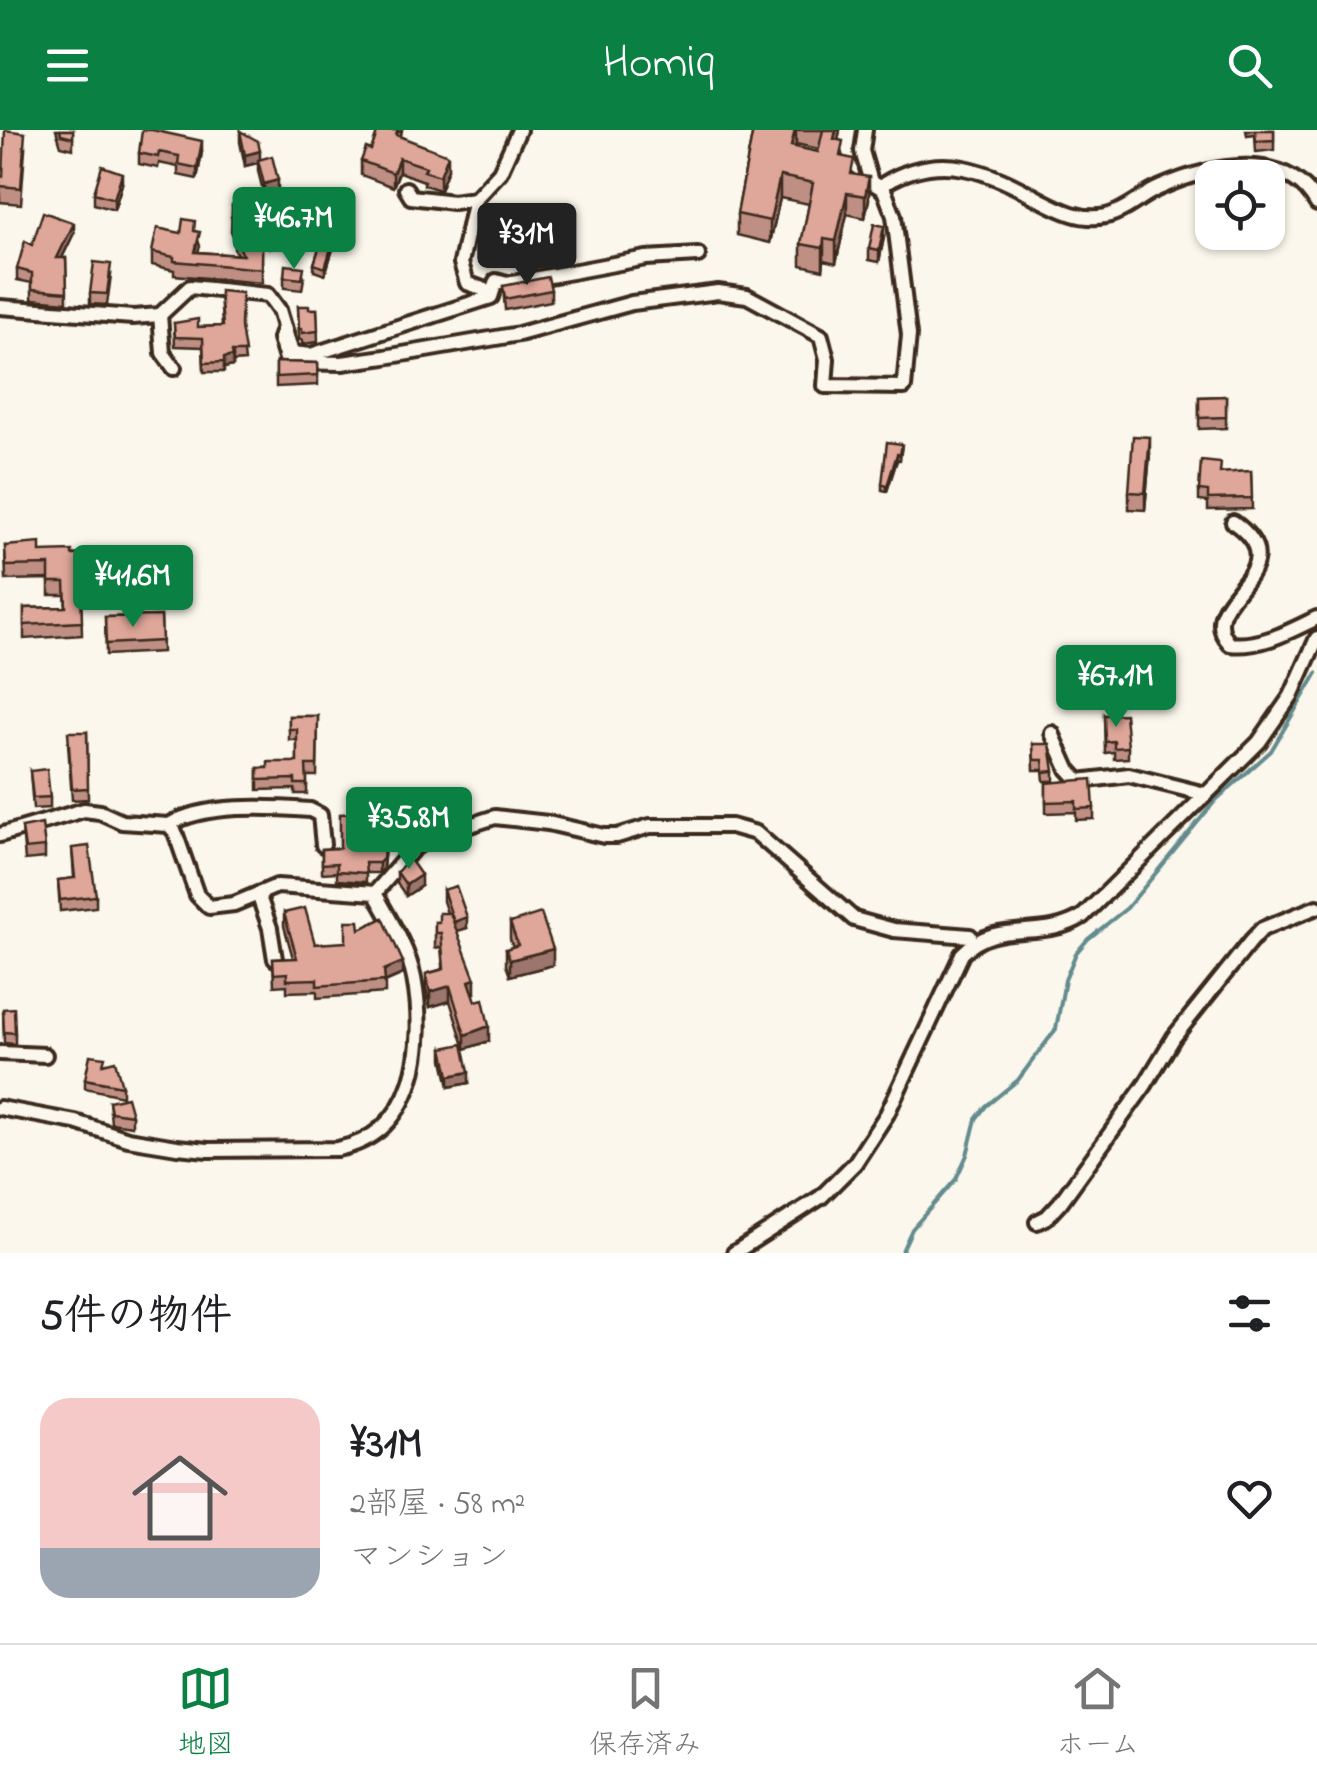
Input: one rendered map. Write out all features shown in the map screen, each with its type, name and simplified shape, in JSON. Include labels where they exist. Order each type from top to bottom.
[{"type":"street","points":[[491,292],[467,283],[461,263],[475,199],[500,172],[519,130]]},
{"type":"street","points":[[865,130],[864,162],[871,182],[884,190]]},
{"type":"street","points":[[284,327],[280,338],[287,362],[342,363],[519,334],[632,303],[737,293],[773,308],[821,336],[826,358],[825,386],[904,387],[908,324],[894,216],[884,184],[906,174],[957,165],[1000,178],[1064,212],[1090,217],[1109,216],[1157,188],[1178,181],[1264,166],[1283,171],[1302,183],[1317,204]]},
{"type":"street","points":[[406,189],[411,197],[432,201],[475,199]]},
{"type":"street","points":[[0,308],[160,315],[190,287],[260,292],[275,302],[295,356],[311,355],[491,297],[496,281],[507,284],[646,258],[698,255]]},
{"type":"street","points":[[160,315],[162,353],[174,368]]},
{"type":"street","points":[[1233,522],[1254,539],[1258,549],[1247,578],[1221,615],[1222,636],[1230,644],[1246,644],[1287,633],[1317,618]]},
{"type":"street","points":[[734,1253],[820,1197],[855,1164],[887,1114],[954,965],[974,941],[1005,932],[1043,932],[1083,916],[1272,726],[1291,696],[1317,638]]},
{"type":"street","points":[[1052,733],[1068,769],[1078,781],[1129,775],[1205,794]]},
{"type":"street","points":[[169,825],[179,819],[242,808],[310,810],[320,814],[323,845]]},
{"type":"street","points":[[0,835],[84,810],[100,812],[122,822],[169,825],[203,904],[234,904],[285,886],[375,894]]},
{"type":"street","points":[[375,894],[412,849],[428,839],[495,817],[548,823],[604,836],[650,826],[731,826],[756,833],[854,919],[894,930],[970,936]]},
{"type":"street","points":[[258,894],[270,928],[275,959]]},
{"type":"street","points":[[0,1108],[75,1122],[128,1139],[208,1150],[337,1149],[374,1136],[402,1108],[412,1082],[418,1025],[414,976],[375,894]]},
{"type":"street","points":[[1037,1222],[1060,1202],[1145,1085],[1174,1036],[1251,941],[1262,929],[1317,907]]},
{"type":"street","points":[[0,1053],[45,1055]]},
{"type":"building","points":[[5,130],[25,133],[21,188],[0,186]]},
{"type":"building","points":[[60,130],[73,130],[73,138],[61,135]]},
{"type":"building","points":[[142,130],[202,141],[197,168],[178,164],[179,156],[139,153]]},
{"type":"building","points":[[378,130],[398,130],[396,135],[448,155],[440,176],[399,158],[393,173],[361,161],[366,148],[371,150]]},
{"type":"building","points":[[753,130],[795,130],[791,146],[818,152],[823,130],[836,130],[834,139],[843,141],[840,156],[854,159],[851,174],[869,177],[865,196],[847,193],[836,241],[824,239],[823,248],[801,244],[813,183],[780,176],[770,221],[737,214]]},
{"type":"building","points":[[1255,130],[1274,130],[1274,140],[1256,141]]},
{"type":"building","points":[[240,131],[258,141],[260,151],[245,155]]},
{"type":"building","points":[[272,156],[278,180],[264,184],[258,160]]},
{"type":"building","points":[[102,166],[122,173],[114,199],[94,193]]},
{"type":"building","points":[[245,200],[262,242],[262,269],[174,261],[174,257],[152,252],[157,228],[181,233],[183,219],[195,221],[194,231],[200,232],[195,252],[243,255],[231,217],[236,215],[232,206]]},
{"type":"building","points":[[275,204],[327,222],[329,215],[340,219],[325,268],[314,264],[323,236],[285,221],[285,241],[269,241]]},
{"type":"building","points":[[43,212],[74,223],[57,258],[66,258],[67,292],[32,289],[32,273],[17,269],[25,241],[32,245]]},
{"type":"building","points":[[874,224],[884,226],[879,251],[869,249]]},
{"type":"building","points":[[94,262],[111,264],[107,294],[90,293]]},
{"type":"building","points":[[285,265],[304,267],[302,279],[284,277]]},
{"type":"building","points":[[548,277],[551,290],[505,299],[503,286]]},
{"type":"building","points":[[220,291],[242,293],[245,352],[232,352],[233,356],[224,358],[224,362],[204,363],[203,338],[175,337],[174,323],[198,319],[198,327],[223,326]]},
{"type":"building","points":[[298,306],[317,309],[318,331],[302,333]]},
{"type":"building","points":[[276,362],[318,363],[318,375],[276,377]]},
{"type":"building","points":[[1226,396],[1226,417],[1199,418],[1199,397]]},
{"type":"building","points":[[1133,436],[1150,437],[1145,493],[1129,492]]},
{"type":"building","points":[[887,442],[902,444],[887,486],[882,484]]},
{"type":"building","points":[[1201,461],[1221,463],[1220,473],[1251,471],[1252,498],[1208,499],[1208,491],[1199,490]]},
{"type":"building","points":[[40,543],[40,552],[72,551],[72,555],[80,555],[82,622],[24,625],[24,608],[66,607],[65,582],[49,582],[49,565],[6,566],[5,546]]},
{"type":"building","points":[[161,616],[162,641],[106,644],[105,617]]},
{"type":"building","points":[[1125,714],[1128,747],[1114,748],[1114,741],[1105,742],[1104,715]]},
{"type":"building","points":[[289,716],[318,716],[317,765],[306,765],[307,784],[295,784],[295,779],[258,780],[258,768],[268,768],[268,762],[297,762],[297,729],[289,729]]},
{"type":"building","points":[[68,732],[87,732],[88,788],[72,789]]},
{"type":"building","points":[[1033,744],[1050,744],[1054,771],[1044,772],[1043,760],[1034,760]]},
{"type":"building","points":[[47,769],[50,797],[33,798],[30,771]]},
{"type":"building","points":[[1092,779],[1094,808],[1076,809],[1076,801],[1046,802],[1046,783]]},
{"type":"building","points":[[361,813],[361,822],[366,822],[366,827],[386,826],[383,859],[379,863],[365,863],[366,873],[337,871],[337,863],[322,864],[322,849],[340,848],[340,814]]},
{"type":"building","points":[[42,824],[45,847],[25,849],[22,828]]},
{"type":"building","points":[[89,846],[96,896],[60,900],[58,880],[75,878],[72,848]]},
{"type":"building","points":[[409,858],[421,875],[406,885],[397,872]]},
{"type":"building","points":[[456,886],[467,917],[454,922],[443,890]]},
{"type":"building","points":[[305,908],[315,944],[346,942],[346,921],[359,921],[360,929],[383,918],[403,962],[384,970],[385,981],[317,986],[317,979],[287,980],[287,973],[274,974],[273,959],[297,958],[284,913]]},
{"type":"building","points":[[439,913],[450,913],[475,979],[469,981],[476,1001],[483,999],[489,1026],[465,1035],[450,986],[430,992],[426,974],[444,969],[441,933],[435,933]]},
{"type":"building","points":[[541,913],[553,949],[510,960],[506,949],[518,945],[510,923]]},
{"type":"building","points":[[14,1008],[15,1033],[4,1032],[3,1009]]},
{"type":"building","points":[[463,1044],[469,1072],[449,1076],[443,1048]]},
{"type":"building","points":[[90,1055],[105,1057],[103,1064],[115,1061],[122,1086],[85,1079]]},
{"type":"building","points":[[127,1097],[132,1115],[111,1112],[109,1101]]},
{"type":"waterway","points":[[901,1253],[912,1229],[956,1179],[976,1119],[1018,1080],[1056,1029],[1065,980],[1076,953],[1127,908],[1216,800],[1271,751],[1317,673]]}]
